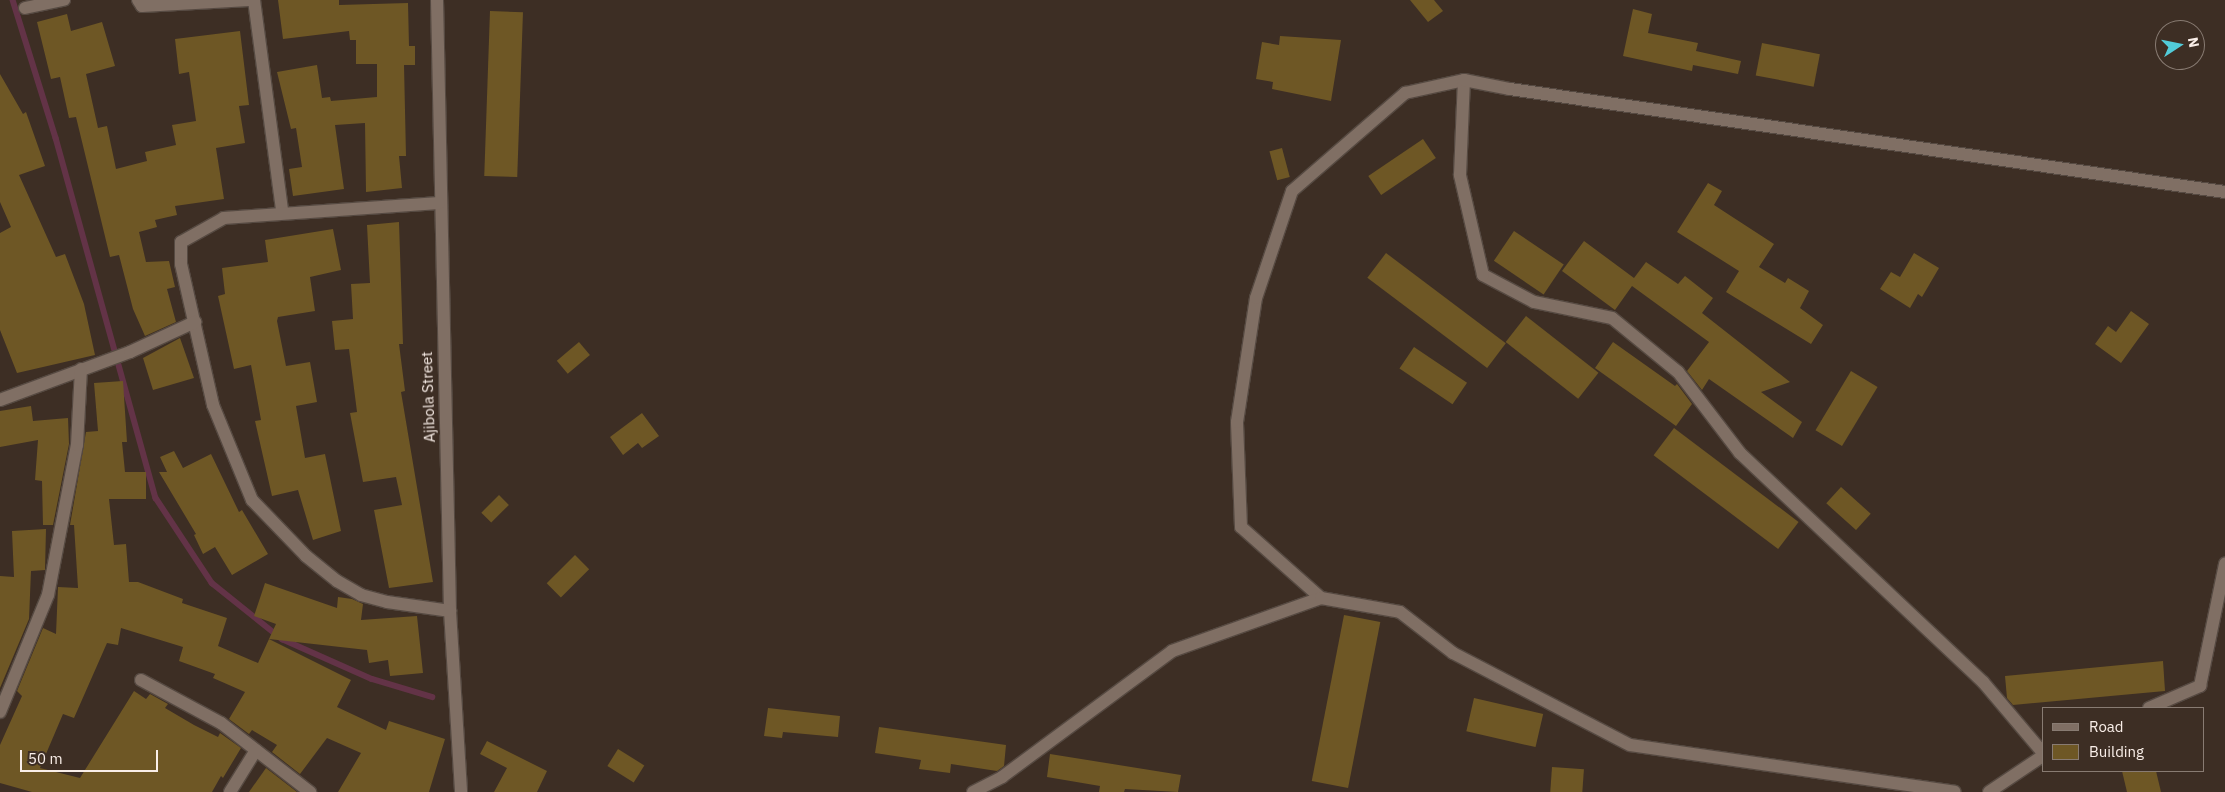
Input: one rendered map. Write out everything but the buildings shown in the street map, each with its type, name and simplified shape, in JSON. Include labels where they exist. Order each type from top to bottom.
[{"type":"street","points":[[25,8],[64,0]]},
{"type":"street","points":[[138,0],[142,6],[249,0]]},
{"type":"street","points":[[254,0],[282,211]]},
{"type":"street","name":"Ajibola Street","points":[[437,0],[439,202],[450,612],[461,792]]},
{"type":"street","points":[[1464,80],[1460,175],[1483,275],[1534,302],[1612,318],[1678,372],[1740,454],[1983,682],[2042,752]]},
{"type":"street","points":[[1321,598],[1241,527],[1237,422],[1256,298],[1292,192],[1405,93],[1464,80],[1519,91],[2225,192]]},
{"type":"street","points":[[439,202],[282,211],[224,218],[180,242],[181,264],[213,405],[252,500],[306,556],[337,581],[361,595],[387,602],[450,612]]},
{"type":"street","points":[[0,400],[130,352],[195,322]]},
{"type":"street","points":[[0,712],[48,595],[78,446],[80,369]]},
{"type":"street","points":[[2151,707],[2200,686],[2225,564]]},
{"type":"street","points":[[973,792],[1002,777],[1172,651],[1321,598],[1400,612],[1453,653],[1630,745],[1955,792]]},
{"type":"street","points":[[141,680],[221,723],[310,792]]},
{"type":"street","points":[[230,792],[256,750]]},
{"type":"street","points":[[1989,792],[2042,755]]},
{"type":"waterway","points":[[13,0],[56,138],[156,498],[212,583],[282,639],[372,679],[432,697]]}]
